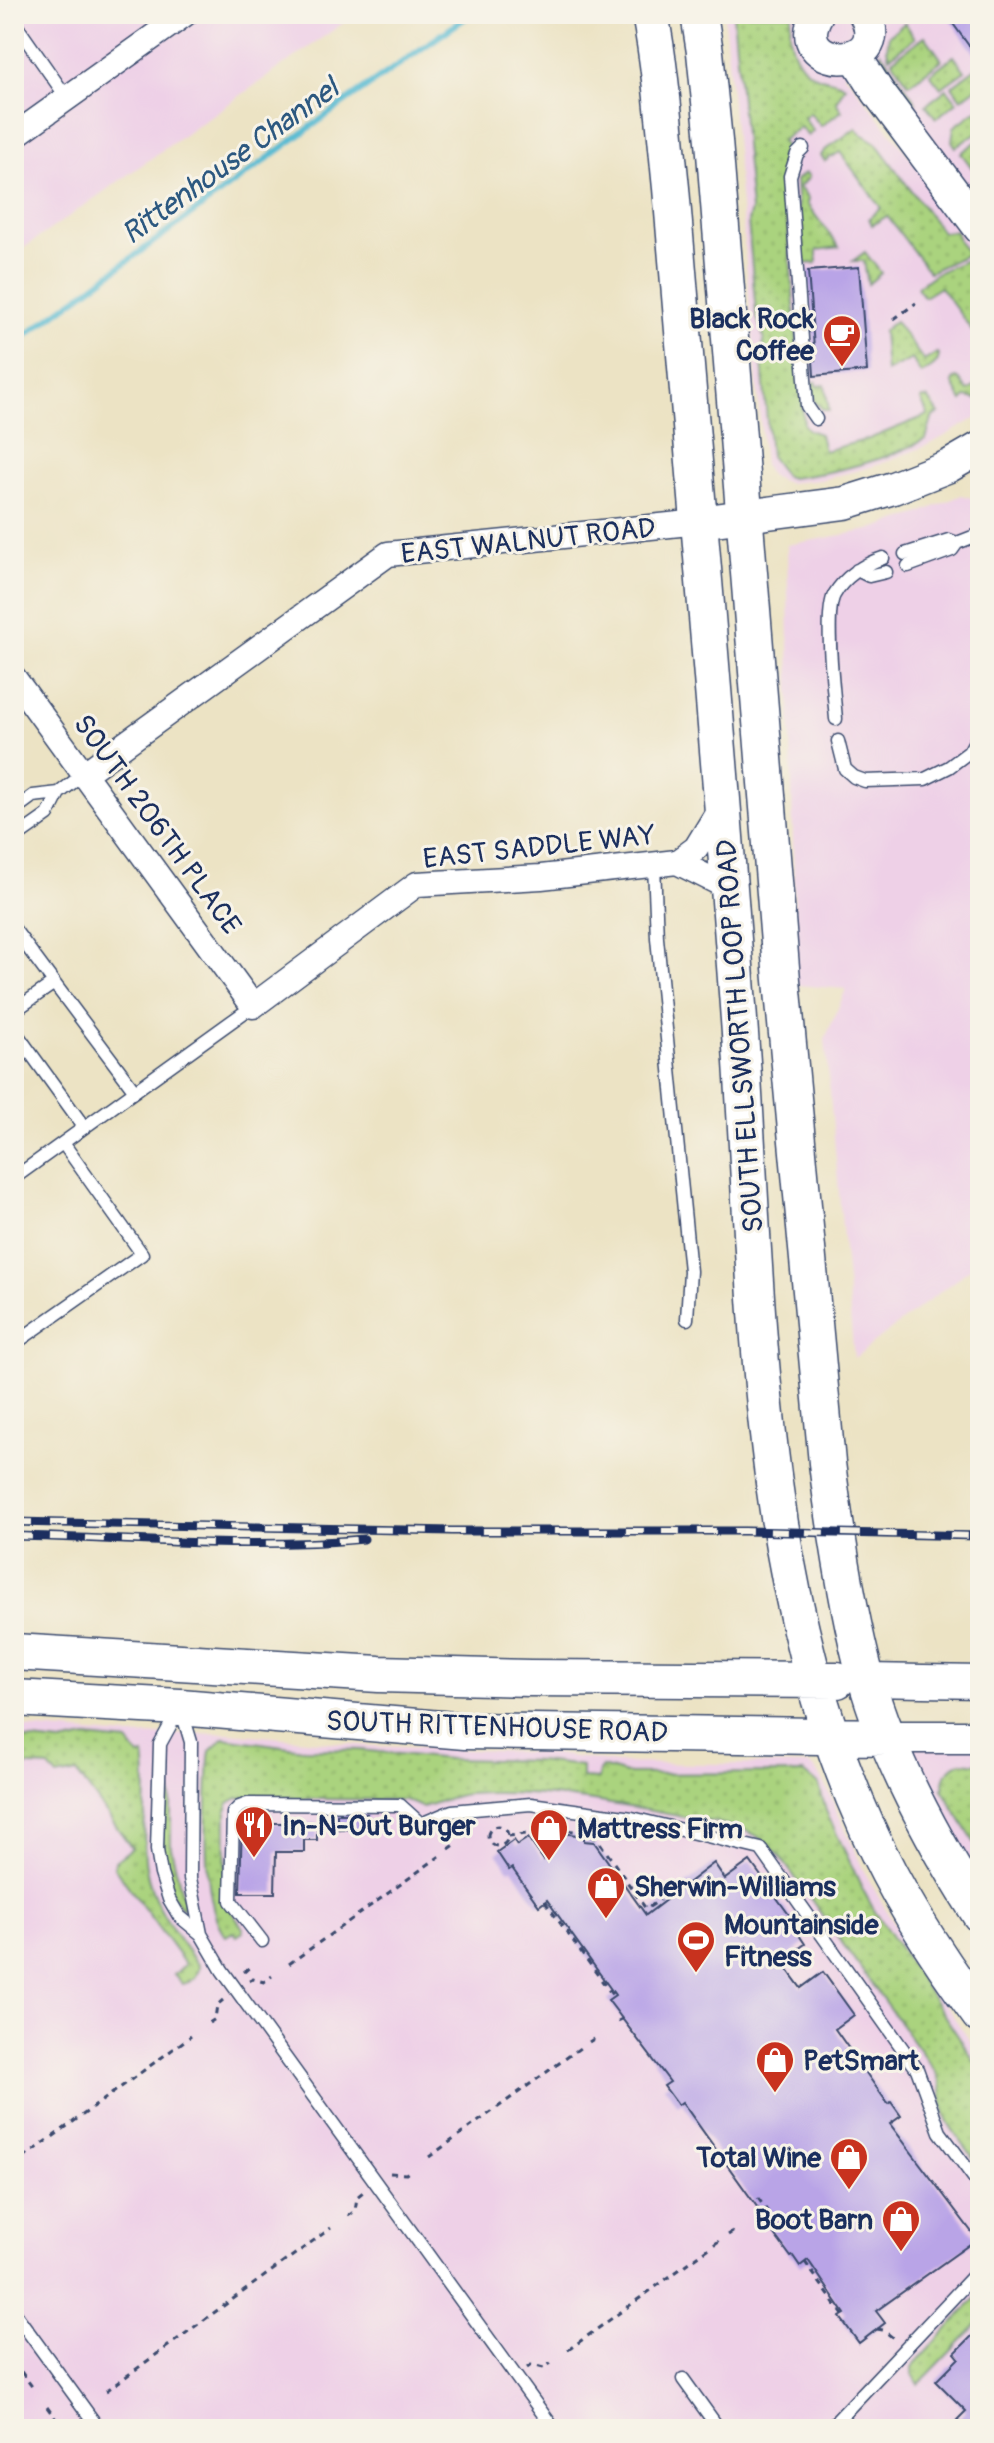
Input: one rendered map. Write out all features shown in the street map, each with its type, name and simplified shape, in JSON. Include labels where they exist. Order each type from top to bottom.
[{"type":"main road","name":"SOUTH ELLSWORTH LOOP ROAD","points":[[650,14],[662,87],[699,522],[729,888],[762,1374],[777,1519],[792,1597],[813,1679],[830,1735],[866,1827],[897,1889],[980,2015]]},
{"type":"main road","name":"SOUTH ELLSWORTH LOOP ROAD","points":[[699,14],[714,141],[782,980],[827,1463],[849,1603],[867,1680],[887,1737],[940,1848],[980,1914]]},
{"type":"main road","name":"SOUTH RITTENHOUSE ROAD","points":[[14,1652],[379,1674],[867,1680]]},
{"type":"main road","points":[[180,1707],[184,1661]]},
{"type":"main road","name":"SOUTH RITTENHOUSE ROAD","points":[[14,1698],[180,1707],[465,1731],[887,1737]]},
{"type":"street","points":[[14,136],[185,14]]},
{"type":"street","points":[[817,14],[812,36],[820,52],[837,59],[855,56],[863,50],[870,31],[865,14]]},
{"type":"street","points":[[855,56],[878,92],[980,228]]},
{"type":"street","name":"EAST WALNUT ROAD","points":[[85,773],[388,554],[699,522],[845,503],[935,472],[980,448]]},
{"type":"street","name":"SOUTH 206TH PLACE","points":[[14,678],[253,1006]]},
{"type":"street","name":"EAST SADDLE WAY","points":[[253,1006],[417,884],[541,877],[666,864],[696,848],[721,807]]},
{"type":"street","name":"EAST SADDLE WAY","points":[[666,864],[729,888]]},
{"type":"street","name":"SOUTH RITTENHOUSE ROAD","points":[[867,1680],[980,1682]]},
{"type":"street","name":"SOUTH RITTENHOUSE ROAD","points":[[887,1737],[980,1737]]},
{"type":"lane","points":[[14,22],[67,98]]},
{"type":"lane","points":[[803,148],[797,154],[790,176],[807,406],[816,419]]},
{"type":"lane","points":[[906,560],[952,550],[957,543],[975,536]]},
{"type":"lane","points":[[836,719],[829,630],[833,597],[857,570],[883,558]]},
{"type":"lane","points":[[857,570],[869,576],[886,572]]},
{"type":"lane","points":[[838,741],[845,769],[854,777],[865,781],[925,779],[969,752],[978,736]]},
{"type":"lane","points":[[14,839],[48,815],[59,793],[85,773]]},
{"type":"lane","points":[[14,810],[33,796],[59,793]]},
{"type":"lane","points":[[666,864],[659,970],[690,1271],[687,1319]]},
{"type":"lane","points":[[14,929],[135,1091]]},
{"type":"lane","points":[[14,1011],[54,983]]},
{"type":"lane","points":[[14,1178],[253,1006]]},
{"type":"lane","points":[[14,1030],[84,1127]]},
{"type":"lane","points":[[14,1344],[142,1254],[63,1143]]},
{"type":"lane","points":[[180,1707],[191,1742],[190,1878],[201,1934]]},
{"type":"lane","points":[[180,1707],[160,1744],[157,1850],[169,1899],[179,1916],[201,1934],[230,1980],[554,2429]]},
{"type":"lane","points":[[262,1941],[231,1901],[233,1813],[247,1804],[400,1805],[421,1824],[452,1811],[531,1804],[632,1818],[761,1849],[917,2069],[940,2132],[980,2186]]},
{"type":"lane","points":[[829,2429],[980,2269]]},
{"type":"lane","points":[[14,2312],[99,2429]]},
{"type":"lane","points":[[683,2379],[719,2429]]},
{"type":"path","points":[[894,319],[916,303]]},
{"type":"path","points":[[493,1827],[506,1829],[508,1836],[504,1845],[491,1844],[488,1832],[493,1827]]},
{"type":"path","points":[[479,1828],[488,1832]]},
{"type":"path","points":[[508,1836],[560,1829],[591,1835],[598,1840],[646,1909],[660,1900]]},
{"type":"path","points":[[449,1849],[456,1844]]},
{"type":"path","points":[[289,1964],[440,1856]]},
{"type":"path","points":[[545,1902],[613,1996]]},
{"type":"path","points":[[252,1965],[243,1974],[247,1983],[253,1979],[264,1982],[272,1976]]},
{"type":"path","points":[[209,2023],[215,2019],[217,2005],[223,2000]]},
{"type":"path","points":[[14,2165],[191,2036]]},
{"type":"path","points":[[589,2042],[595,2038]]},
{"type":"path","points":[[429,2157],[580,2048]]},
{"type":"path","points":[[386,2175],[391,2172],[406,2174],[411,2170]]},
{"type":"path","points":[[348,2216],[355,2211],[357,2197],[363,2192]]},
{"type":"path","points":[[757,2214],[767,2210],[758,2198]]},
{"type":"path","points":[[106,2391],[331,2228]]},
{"type":"path","points":[[728,2235],[734,2231]]},
{"type":"path","points":[[568,2350],[719,2241]]},
{"type":"path","points":[[805,2262],[843,2315]]},
{"type":"path","points":[[877,2329],[893,2338]]},
{"type":"path","points":[[14,2362],[33,2388]]},
{"type":"path","points":[[527,2368],[531,2365],[544,2368],[551,2363]]},
{"type":"path","points":[[47,2407],[63,2429]]},
{"type":"shaded area","points":[[14,14],[356,14],[14,255]]},
{"type":"shaded area","points":[[724,14],[980,14],[980,212],[865,58],[843,75],[962,224],[963,234],[980,258],[980,416],[929,445],[871,467],[820,480],[787,483],[767,471]]},
{"type":"shaded area","points":[[962,495],[980,501],[980,1261],[854,1358],[825,1039],[846,989],[796,985],[787,545],[869,530]]},
{"type":"shaded area","points":[[14,1727],[128,1736],[228,1733],[370,1746],[548,1753],[616,1763],[807,1765],[814,1768],[825,1784],[864,1871],[907,1947],[980,2056],[980,2429],[14,2429]]},
{"type":"shaded area","points":[[887,1737],[980,1738],[980,1914]]},
{"type":"green space","points":[[733,14],[792,14],[791,43],[798,60],[821,78],[845,86],[836,102],[842,111],[821,126],[810,113],[804,118],[813,131],[808,136],[800,127],[781,141],[789,153],[784,165],[784,183],[804,425],[820,434],[824,451],[869,439],[928,415],[922,398],[929,399],[939,414],[933,416],[926,439],[843,469],[791,478],[785,476],[770,456],[762,362],[764,338],[756,314],[748,221],[751,210]]},
{"type":"green space","points":[[905,23],[915,38],[889,57],[889,35]]},
{"type":"green space","points":[[925,36],[942,60],[909,84],[892,60]]},
{"type":"green space","points":[[881,52],[916,102],[909,103],[908,110],[880,65]]},
{"type":"green space","points":[[954,56],[965,71],[941,88],[930,74]]},
{"type":"green space","points":[[980,65],[980,85],[961,99],[952,86]]},
{"type":"green space","points":[[947,89],[957,102],[936,118],[926,105]]},
{"type":"green space","points":[[978,109],[980,130],[956,147],[952,141],[954,127]]},
{"type":"green space","points":[[856,128],[876,143],[942,232],[956,231],[968,254],[929,272],[887,216],[872,225],[869,218],[881,208],[840,152],[825,161],[821,156]]},
{"type":"green space","points":[[980,139],[980,163],[972,168],[961,153]]},
{"type":"green space","points":[[805,173],[809,178],[799,187],[808,199],[807,204],[839,247],[817,250],[817,263],[801,264],[796,180]]},
{"type":"green space","points":[[865,252],[881,273],[868,284],[864,261],[853,261]]},
{"type":"green space","points":[[971,258],[980,269],[980,341],[940,287],[924,297],[917,287],[936,273]]},
{"type":"green space","points":[[895,321],[924,361],[939,354],[933,366],[921,374],[912,359],[886,372],[883,331]]},
{"type":"green space","points":[[956,378],[968,391],[980,383],[980,400],[966,397],[962,401],[953,385]]},
{"type":"green space","points":[[816,382],[817,386],[825,385],[829,410],[824,410],[815,402],[811,383]]},
{"type":"green space","points":[[14,1738],[61,1743],[87,1738],[128,1742],[139,1756],[144,1755],[146,1868],[160,1908],[199,1966],[192,1980],[182,1984],[174,1975],[185,1964],[114,1867],[115,1861],[132,1848],[77,1773],[57,1777],[49,1767],[14,1765]]},
{"type":"green space","points":[[224,1738],[304,1749],[360,1750],[448,1759],[538,1761],[582,1766],[582,1778],[598,1779],[602,1767],[626,1774],[804,1773],[819,1785],[826,1811],[874,1910],[980,2069],[980,2167],[946,2118],[936,2073],[778,1854],[757,1836],[716,1823],[603,1803],[522,1794],[468,1794],[421,1807],[405,1800],[238,1798],[229,1803],[226,1810],[225,1902],[243,1932],[237,1936],[233,1932],[226,1936],[217,1922],[212,1902],[207,1851],[209,1757],[210,1751]]},
{"type":"green space","points":[[961,1762],[980,1764],[980,1852],[942,1789],[948,1772]]},
{"type":"green space","points":[[167,1766],[171,1770],[171,1848],[185,1906],[182,1909],[167,1880],[162,1843],[164,1769]]},
{"type":"green space","points":[[980,2294],[980,2321],[919,2384],[912,2375],[912,2367]]},
{"type":"building","points":[[946,14],[980,14],[980,61]]},
{"type":"building","points":[[859,267],[867,371],[814,376],[808,271]]},
{"type":"building","points":[[337,1814],[367,1814],[367,1830],[337,1829]]},
{"type":"building","points":[[242,1819],[269,1819],[269,1823],[317,1823],[317,1840],[304,1840],[304,1852],[276,1852],[275,1893],[240,1893]]},
{"type":"building","points":[[554,1832],[584,1836],[584,1841],[594,1842],[646,1915],[714,1863],[725,1879],[750,1861],[798,1927],[795,1929],[805,1944],[781,1961],[801,1988],[823,1972],[854,2015],[835,2029],[888,2104],[891,2102],[901,2116],[890,2124],[977,2239],[876,2311],[885,2323],[859,2343],[840,2317],[845,2314],[808,2260],[800,2266],[791,2257],[682,2102],[678,2105],[664,2086],[670,2082],[608,2000],[615,1995],[547,1900],[539,1906],[497,1852],[514,1840],[517,1845],[528,1838],[543,1859],[546,1835],[554,1836]]},
{"type":"building","points":[[980,2328],[980,2429],[966,2429],[957,2420],[966,2411],[936,2381],[959,2358],[955,2353]]},
{"type":"waterway","name":"Rittenhouse Channel","points":[[14,344],[338,107],[471,14]]},
{"type":"railway","points":[[14,1522],[452,1531],[745,1531],[980,1536]]},
{"type":"railway","points":[[14,1536],[233,1543],[364,1539]]},
{"type":"place","name":"Black Rock Coffee","points":[[842,368]]},
{"type":"place","name":"In-N-Out Burger","points":[[254,1859]]},
{"type":"place","name":"Mattress Firm","points":[[549,1862]]},
{"type":"place","name":"Sherwin-Williams","points":[[606,1920]]},
{"type":"place","name":"Mountainside Fitness","points":[[696,1974]]},
{"type":"place","name":"PetSmart","points":[[775,2094]]},
{"type":"place","name":"Total Wine","points":[[849,2191]]},
{"type":"place","name":"Boot Barn","points":[[901,2253]]}]
